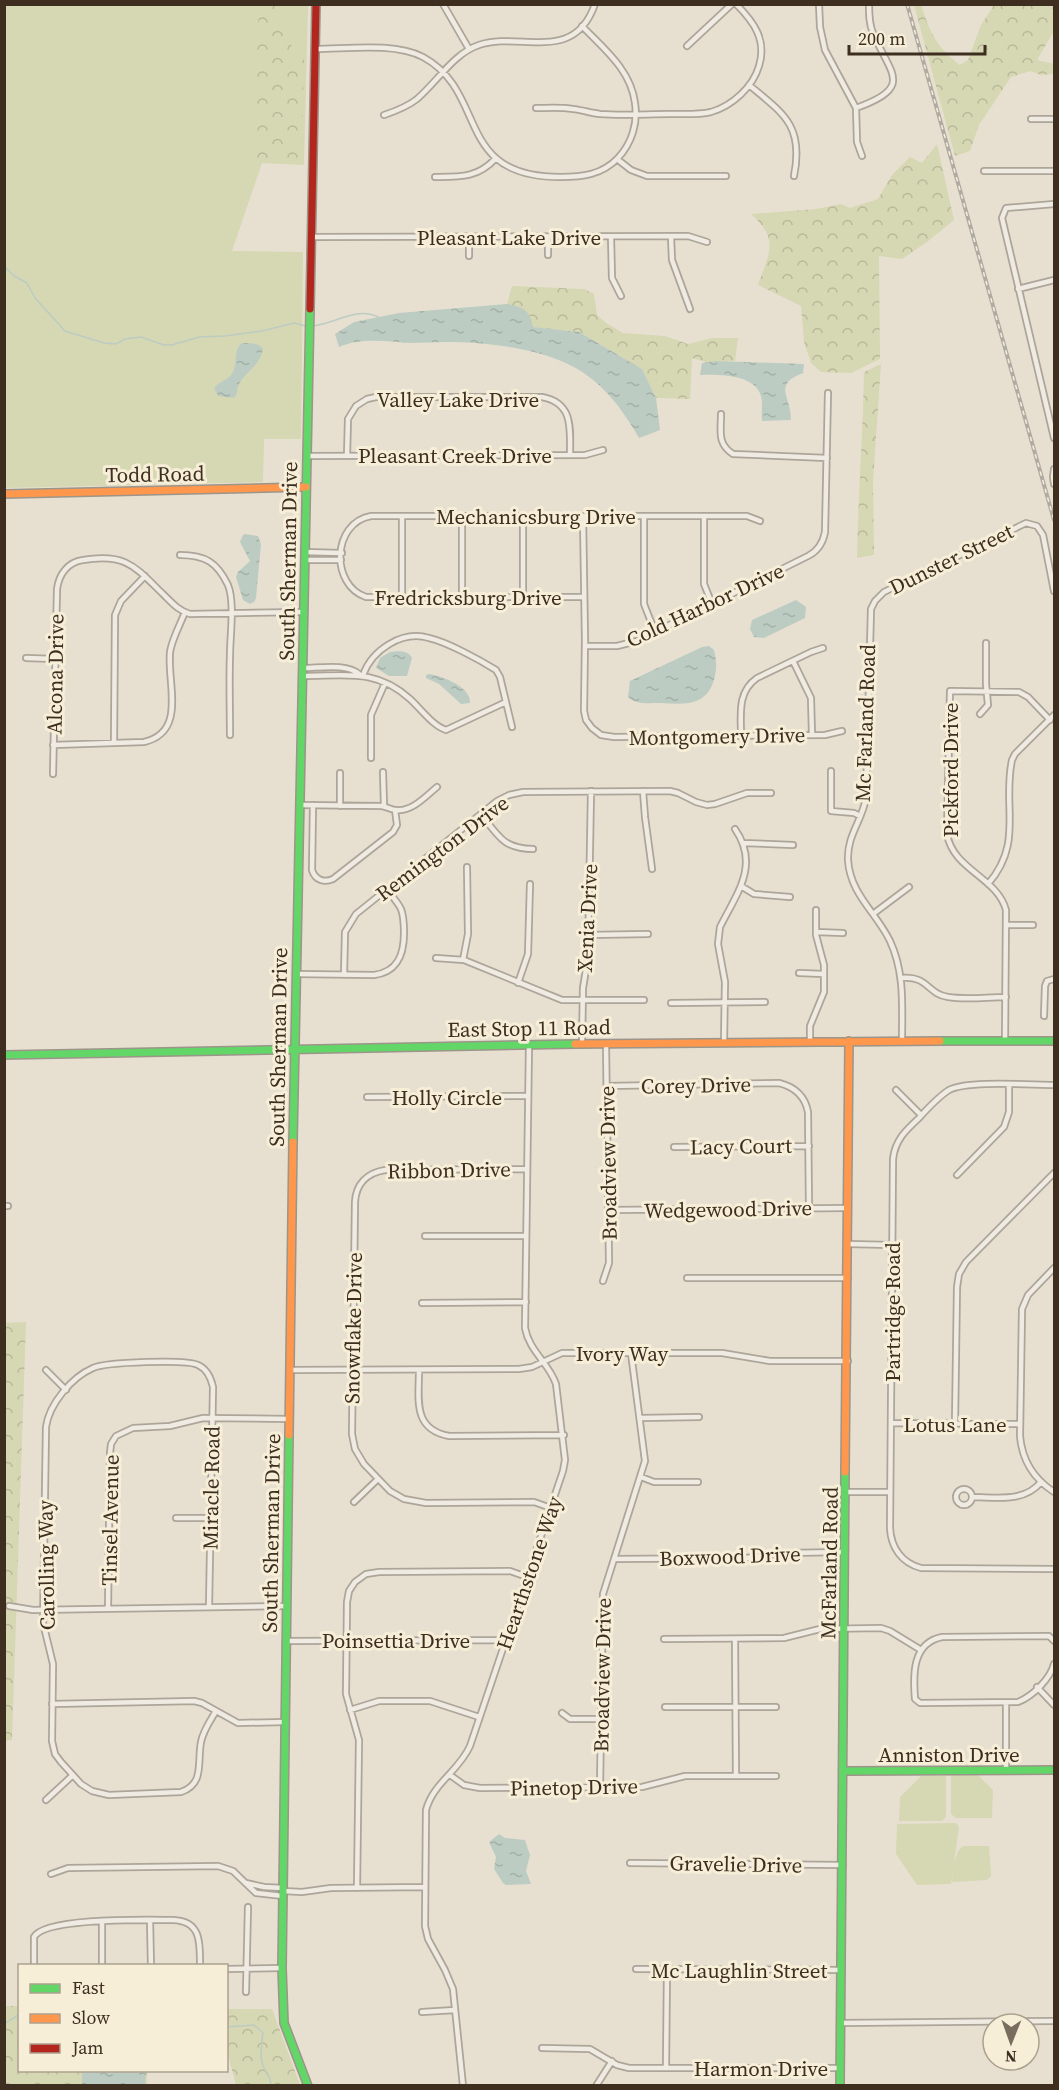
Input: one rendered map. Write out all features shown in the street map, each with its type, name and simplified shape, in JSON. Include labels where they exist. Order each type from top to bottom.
[{"type":"street","name":"South Sherman Drive","points":[[308,2085],[284,2023],[282,1968],[294,1048],[316,4]]},
{"type":"street","points":[[443,4],[469,49]]},
{"type":"street","points":[[384,115],[411,103],[469,49],[487,42],[554,41],[570,36],[582,26],[595,4]]},
{"type":"street","points":[[536,108],[569,109],[603,114],[710,112],[730,103],[749,85],[761,56],[761,43],[756,29],[750,18],[734,4],[687,46]]},
{"type":"street","points":[[819,4],[820,27],[825,50],[856,108],[857,142],[862,156]]},
{"type":"street","points":[[856,108],[885,94],[891,89],[894,81],[893,71],[871,27],[869,4]]},
{"type":"street","points":[[315,49],[394,49],[422,57],[443,73],[457,89],[479,138],[496,158],[517,171],[546,177],[590,175],[606,168],[617,159],[631,139],[636,114],[633,91],[623,69],[582,26]]},
{"type":"street","points":[[749,85],[779,110],[792,127],[797,152],[794,176]]},
{"type":"street","points":[[1031,119],[1054,119]]},
{"type":"street","points":[[435,177],[471,175],[485,169],[496,158]]},
{"type":"street","points":[[617,159],[631,171],[647,176],[726,176]]},
{"type":"street","points":[[984,171],[1054,171]]},
{"type":"street","points":[[1054,204],[1006,208],[1002,218],[1054,438]]},
{"type":"street","name":"Pleasant Lake Drive","points":[[311,237],[688,236],[706,242]]},
{"type":"street","points":[[469,237],[470,256]]},
{"type":"street","points":[[548,237],[548,255]]},
{"type":"street","points":[[611,237],[611,274],[621,296]]},
{"type":"street","points":[[671,237],[673,265],[690,309]]},
{"type":"street","points":[[1018,289],[1054,280]]},
{"type":"street","points":[[721,414],[721,443],[724,449],[733,454],[826,458],[828,393]]},
{"type":"street","name":"Valley Lake Drive","points":[[347,456],[347,423],[351,413],[362,402],[376,397],[542,397],[562,407],[568,416],[570,455]]},
{"type":"street","name":"Pleasant Creek Drive","points":[[307,456],[570,455],[592,454],[603,450]]},
{"type":"street","name":"Cold Harbor Drive","points":[[585,646],[622,646],[637,641],[808,556],[819,548],[825,532],[826,458]]},
{"type":"street","points":[[1054,469],[1054,484]]},
{"type":"street","name":"Todd Road","points":[[4,494],[306,487]]},
{"type":"street","name":"Mechanicsburg Drive","points":[[341,560],[345,534],[355,522],[371,516],[747,516],[760,521]]},
{"type":"street","points":[[402,516],[402,598]]},
{"type":"street","points":[[462,516],[462,598]]},
{"type":"street","points":[[523,516],[523,597]]},
{"type":"street","points":[[583,516],[585,646]]},
{"type":"street","points":[[644,516],[644,604],[655,632]]},
{"type":"street","points":[[704,516],[704,584],[712,604]]},
{"type":"street","name":"Dunster Street","points":[[873,604],[884,592],[1023,523],[1034,524],[1041,529],[1054,591]]},
{"type":"street","points":[[304,556],[342,553]]},
{"type":"street","points":[[180,555],[203,557],[215,566],[229,588],[231,735]]},
{"type":"street","points":[[304,556],[341,560]]},
{"type":"street","name":"Alcona Drive","points":[[53,774],[57,588],[61,576],[67,567],[78,561],[115,559],[131,563],[145,576]]},
{"type":"street","name":"Fredricksburg Drive","points":[[341,560],[345,580],[351,589],[368,597],[583,597]]},
{"type":"street","points":[[114,743],[115,615],[121,601],[145,576],[176,606],[193,615],[304,612]]},
{"type":"street","name":"Mc Farland Road","points":[[873,604],[869,618],[866,798],[850,840],[849,867],[857,893],[889,939],[898,962],[901,978],[902,1041]]},
{"type":"street","points":[[53,745],[144,742],[159,736],[166,729],[171,716],[170,651],[185,612]]},
{"type":"street","points":[[361,675],[372,657],[385,646],[409,638],[425,637],[436,640],[495,669],[499,675],[513,727]]},
{"type":"street","points":[[980,714],[988,706],[986,643]]},
{"type":"street","name":"Montgomery Drive","points":[[585,646],[585,717],[593,729],[604,736],[830,735],[842,731]]},
{"type":"street","points":[[741,736],[741,700],[746,688],[755,680],[823,648]]},
{"type":"street","points":[[26,658],[55,659]]},
{"type":"street","points":[[793,661],[811,698],[812,735]]},
{"type":"street","points":[[303,672],[361,675],[385,683],[404,694],[446,730],[506,702]]},
{"type":"street","points":[[371,758],[371,715],[385,683]]},
{"type":"street","name":"Pickford Drive","points":[[987,692],[950,691],[947,839],[957,858],[988,884],[1003,900],[1006,910],[1005,1041]]},
{"type":"street","points":[[987,692],[1025,694],[1050,720]]},
{"type":"street","points":[[988,884],[1002,865],[1008,847],[1012,760],[1014,755],[1054,715]]},
{"type":"street","points":[[831,771],[831,811],[854,813],[860,816]]},
{"type":"street","points":[[383,772],[384,806]]},
{"type":"street","points":[[340,773],[340,806]]},
{"type":"street","points":[[300,805],[384,806],[395,810],[414,806],[438,787]]},
{"type":"street","name":"Xenia Drive","points":[[582,1044],[588,935],[591,791]]},
{"type":"street","points":[[643,791],[651,869]]},
{"type":"street","name":"Remington Drive","points":[[344,975],[344,938],[348,924],[356,914],[481,814],[501,799],[515,793],[670,791],[707,805],[747,793],[771,793]]},
{"type":"street","points":[[313,806],[312,870],[315,876],[327,881],[333,879],[393,832],[397,825],[395,810]]},
{"type":"street","points":[[481,814],[507,844],[520,849],[533,849]]},
{"type":"street","points":[[724,1042],[725,977],[718,936],[720,927],[741,886],[747,864],[743,843],[735,829]]},
{"type":"street","points":[[743,843],[793,845]]},
{"type":"street","points":[[463,960],[468,934],[467,867]]},
{"type":"street","points":[[518,983],[528,956],[530,884]]},
{"type":"street","points":[[741,886],[754,894],[790,897]]},
{"type":"street","points":[[873,914],[909,887]]},
{"type":"street","points":[[296,974],[374,975],[394,967],[404,946],[403,915],[399,905],[386,889]]},
{"type":"street","points":[[810,1041],[810,1026],[824,992],[824,965],[816,932],[816,910]]},
{"type":"street","points":[[1007,925],[1033,926]]},
{"type":"street","points":[[816,932],[843,933]]},
{"type":"street","points":[[588,935],[648,934]]},
{"type":"street","points":[[436,958],[463,960],[561,1000],[644,1000]]},
{"type":"street","points":[[799,973],[824,974]]},
{"type":"street","points":[[901,978],[917,979],[932,990],[949,997],[1006,997]]},
{"type":"street","points":[[1044,1016],[1045,986],[1048,980],[1054,979]]},
{"type":"street","points":[[671,1003],[765,1002]]},
{"type":"street","name":"McFarland Road","points":[[840,2085],[849,1041]]},
{"type":"street","name":"East Stop 11 Road","points":[[4,1055],[724,1042],[1054,1041]]},
{"type":"street","name":"Broadview Drive","points":[[603,1281],[609,1266],[606,1044]]},
{"type":"street","name":"Hearthstone Way","points":[[463,2085],[449,1978],[426,1933],[426,1810],[434,1792],[465,1755],[506,1640],[532,1557],[551,1508],[564,1467],[566,1451],[556,1384],[552,1373],[527,1335],[529,1045]]},
{"type":"street","name":"Corey Drive","points":[[607,1086],[785,1085],[798,1092],[807,1106],[809,1146]]},
{"type":"street","name":"Partridge Road","points":[[1009,1085],[964,1085],[952,1088],[903,1133],[894,1151],[890,1535],[901,1557],[917,1567],[930,1570],[1054,1569]]},
{"type":"street","points":[[957,1175],[1003,1129],[1009,1112],[1009,1085],[1054,1085]]},
{"type":"street","points":[[896,1090],[921,1115]]},
{"type":"street","name":"Holly Circle","points":[[367,1097],[528,1096]]},
{"type":"street","points":[[809,1146],[809,1208]]},
{"type":"street","name":"Lacy Court","points":[[674,1147],[809,1146]]},
{"type":"street","name":"Ribbon Drive","points":[[371,1174],[385,1170],[527,1169]]},
{"type":"street","points":[[955,1423],[959,1274],[966,1262],[1054,1173]]},
{"type":"street","name":"Snowflake Drive","points":[[371,1174],[359,1186],[355,1200],[352,1430],[353,1443],[360,1459],[394,1493],[416,1502],[534,1502],[551,1508]]},
{"type":"street","name":"Wedgewood Drive","points":[[608,1210],[848,1208]]},
{"type":"street","points":[[425,1236],[526,1236]]},
{"type":"street","points":[[848,1244],[892,1245]]},
{"type":"street","points":[[1054,1268],[1028,1295],[1022,1309],[1020,1424],[1020,1442],[1030,1470],[1054,1492]]},
{"type":"street","points":[[687,1278],[848,1278]]},
{"type":"street","points":[[422,1303],[526,1302]]},
{"type":"street","name":"Ivory Way","points":[[290,1370],[519,1369],[532,1367],[562,1353],[720,1353],[770,1361],[848,1361]]},
{"type":"street","name":"Broadview Drive","points":[[600,1788],[602,1600],[641,1477],[645,1456],[631,1353]]},
{"type":"street","name":"Miracle Road","points":[[66,1390],[88,1371],[108,1364],[188,1362],[199,1365],[206,1371],[213,1387],[209,1607]]},
{"type":"street","points":[[45,1370],[66,1390]]},
{"type":"street","points":[[419,1370],[420,1415],[428,1426],[443,1435],[564,1435]]},
{"type":"street","name":"Carolling Way","points":[[66,1390],[52,1406],[45,1427],[43,1610],[44,1631],[53,1662],[52,1739],[54,1751],[73,1775]]},
{"type":"street","points":[[640,1418],[699,1417]]},
{"type":"street","name":"Tinsel Avenue","points":[[108,1609],[110,1451],[113,1441],[119,1434],[133,1428],[166,1427],[201,1418],[212,1418]]},
{"type":"street","points":[[212,1418],[289,1419]]},
{"type":"street","name":"Lotus Lane","points":[[891,1423],[1020,1424]]},
{"type":"street","points":[[641,1477],[654,1482],[698,1482]]},
{"type":"street","points":[[354,1502],[378,1479]]},
{"type":"street","points":[[972,1497],[1017,1497],[1030,1492],[1041,1482]]},
{"type":"street","points":[[846,1492],[890,1492]]},
{"type":"street","points":[[176,1518],[211,1518]]},
{"type":"street","name":"Boxwood Drive","points":[[614,1559],[746,1558],[786,1553],[846,1552]]},
{"type":"street","points":[[357,1888],[359,1740],[346,1691],[348,1598],[355,1582],[366,1574],[379,1572],[510,1571],[527,1577]]},
{"type":"street","points":[[9,1606],[24,1610],[287,1606]]},
{"type":"street","points":[[664,1639],[784,1638],[820,1629],[883,1629],[921,1650]]},
{"type":"street","points":[[1054,1640],[1049,1636],[942,1637],[931,1640],[921,1650],[915,1667],[915,1697],[920,1703],[1006,1703],[1024,1699],[1050,1673],[1054,1664]]},
{"type":"street","points":[[735,1639],[736,1776]]},
{"type":"street","name":"Poinsettia Drive","points":[[286,1641],[506,1640]]},
{"type":"street","points":[[1037,1687],[1054,1705]]},
{"type":"street","points":[[52,1704],[190,1701],[202,1703],[238,1723],[285,1722]]},
{"type":"street","points":[[350,1710],[379,1701],[430,1701],[479,1717]]},
{"type":"street","points":[[1006,1703],[1006,1770]]},
{"type":"street","points":[[664,1707],[776,1707]]},
{"type":"street","points":[[46,1800],[73,1775],[85,1787],[105,1794],[184,1791],[194,1784],[199,1775],[201,1741],[216,1711]]},
{"type":"street","points":[[562,1713],[570,1719],[601,1719]]},
{"type":"street","name":"Anniston Drive","points":[[844,1771],[1054,1770]]},
{"type":"street","name":"Pinetop Drive","points":[[450,1775],[464,1785],[478,1788],[642,1787],[682,1776],[776,1776]]},
{"type":"street","name":"Gravelie Drive","points":[[630,1863],[843,1865]]},
{"type":"street","points":[[51,1874],[68,1868],[218,1866],[230,1869],[256,1893],[425,1887]]},
{"type":"street","points":[[246,1992],[248,1907]]},
{"type":"street","points":[[150,1920],[151,1964]]},
{"type":"street","points":[[34,1964],[34,1937],[37,1932],[76,1922],[181,1920],[194,1929],[200,1938],[200,1964]]},
{"type":"street","points":[[102,1921],[102,1964]]},
{"type":"street","points":[[228,1969],[282,1968]]},
{"type":"street","name":"Mc Laughlin Street","points":[[636,1969],[842,1970]]},
{"type":"street","points":[[666,2068],[667,1970]]},
{"type":"street","points":[[422,2012],[455,2010]]},
{"type":"street","points":[[841,2023],[1054,2020]]},
{"type":"street","name":"Harmon Drive","points":[[542,2048],[588,2048],[629,2068],[841,2068]]},
{"type":"street","points":[[596,2085],[612,2061]]},
{"type":"green space","points":[[4,5],[308,5],[304,165],[262,163],[232,251],[303,252],[301,439],[264,439],[263,482],[5,488]]},
{"type":"green space","points":[[276,5],[283,34],[291,45],[304,55],[302,162],[252,160],[259,6]]},
{"type":"green space","points":[[914,5],[921,5],[939,45],[960,65],[968,60],[981,25],[994,5],[1054,5],[1054,31],[1037,60],[1054,64],[1054,74],[1041,75],[1030,71],[1011,77],[979,125],[970,151],[955,156]]},
{"type":"green space","points":[[937,144],[954,220],[902,259],[879,256],[880,359],[851,373],[821,372],[811,363],[804,342],[801,306],[758,285],[770,247],[766,232],[751,214],[816,209],[841,204],[850,208],[878,199],[892,175],[910,157],[922,163]]},
{"type":"green space","points":[[512,286],[584,289],[594,294],[597,315],[623,333],[665,336],[688,344],[712,338],[738,338],[735,361],[705,362],[692,358],[690,399],[656,398],[642,369],[579,332],[532,327],[507,304]]},
{"type":"green space","points":[[881,364],[873,482],[874,555],[857,558],[864,372]]},
{"type":"green space","points":[[26,1322],[12,1740],[5,1741],[4,1323]]},
{"type":"green space","points":[[951,1775],[978,1775],[993,1790],[992,1818],[956,1818],[951,1814]]},
{"type":"green space","points":[[921,1776],[946,1776],[946,1817],[942,1821],[899,1821],[900,1797]]},
{"type":"green space","points":[[956,1823],[959,1827],[954,1863],[958,1851],[963,1846],[989,1846],[991,1876],[987,1880],[952,1882],[953,1871],[951,1884],[917,1885],[896,1854],[897,1824]]},
{"type":"green space","points":[[5,2006],[18,2006],[18,2072],[147,2072],[147,2085],[5,2086]]},
{"type":"green space","points":[[228,2009],[272,2009],[300,2085],[236,2085],[228,2055]]},
{"type":"water","points":[[507,304],[525,310],[533,327],[579,332],[642,369],[656,398],[660,430],[639,438],[607,392],[578,369],[542,354],[502,346],[462,342],[366,341],[339,347],[335,334],[354,322],[399,313]]},
{"type":"water","points":[[242,343],[256,344],[263,348],[262,354],[242,379],[234,398],[218,396],[214,388],[233,372],[237,349]]},
{"type":"water","points":[[716,361],[804,364],[803,373],[794,377],[786,387],[791,420],[762,421],[761,396],[751,383],[744,379],[725,375],[700,375],[702,363]]},
{"type":"water","points":[[245,534],[258,536],[261,544],[256,598],[250,604],[243,600],[236,577],[250,561],[240,542]]},
{"type":"water","points":[[796,600],[806,607],[805,618],[764,638],[754,637],[750,629],[752,620]]},
{"type":"water","points":[[709,646],[714,650],[715,674],[709,691],[698,700],[684,703],[647,703],[628,697],[630,681],[702,647]]},
{"type":"water","points":[[390,652],[410,655],[412,658],[407,676],[389,676],[376,668],[380,658]]},
{"type":"water","points":[[430,674],[449,680],[461,688],[469,697],[470,703],[461,704],[439,684],[426,678],[426,675]]},
{"type":"water","points":[[499,1834],[505,1838],[525,1840],[530,1855],[526,1871],[531,1884],[506,1885],[494,1869],[496,1857],[489,1842]]},
{"type":"water","points":[[82,2072],[146,2072],[145,2085],[82,2085]]},
{"type":"waterway","points":[[4,266],[14,276],[27,283],[35,298],[65,331],[104,343],[116,344],[125,339],[141,337],[164,345],[172,345],[199,337],[262,331],[294,323],[306,326]]},
{"type":"waterway","points":[[311,326],[353,315],[369,314],[378,317]]},
{"type":"waterway","points":[[4,2024],[18,2015]]},
{"type":"waterway","points":[[228,2027],[254,2025],[263,2033],[261,2060],[270,2078],[271,2086]]},
{"type":"railway","points":[[907,4],[1054,520]]},
{"type":"traffic: fast","points":[[293,1142],[310,309]]},
{"type":"traffic: fast","points":[[940,1041],[1054,1041]]},
{"type":"traffic: fast","points":[[4,1055],[575,1044]]},
{"type":"traffic: fast","points":[[289,1435],[282,1968],[284,2023],[308,2086]]},
{"type":"traffic: fast","points":[[840,2086],[845,1472]]},
{"type":"traffic: fast","points":[[844,1771],[1054,1770]]},
{"type":"traffic: slow","points":[[4,494],[306,487]]},
{"type":"traffic: slow","points":[[845,1472],[849,1041]]},
{"type":"traffic: slow","points":[[575,1044],[940,1041]]},
{"type":"traffic: slow","points":[[289,1435],[293,1142]]},
{"type":"traffic: jam","points":[[310,309],[316,4]]}]
